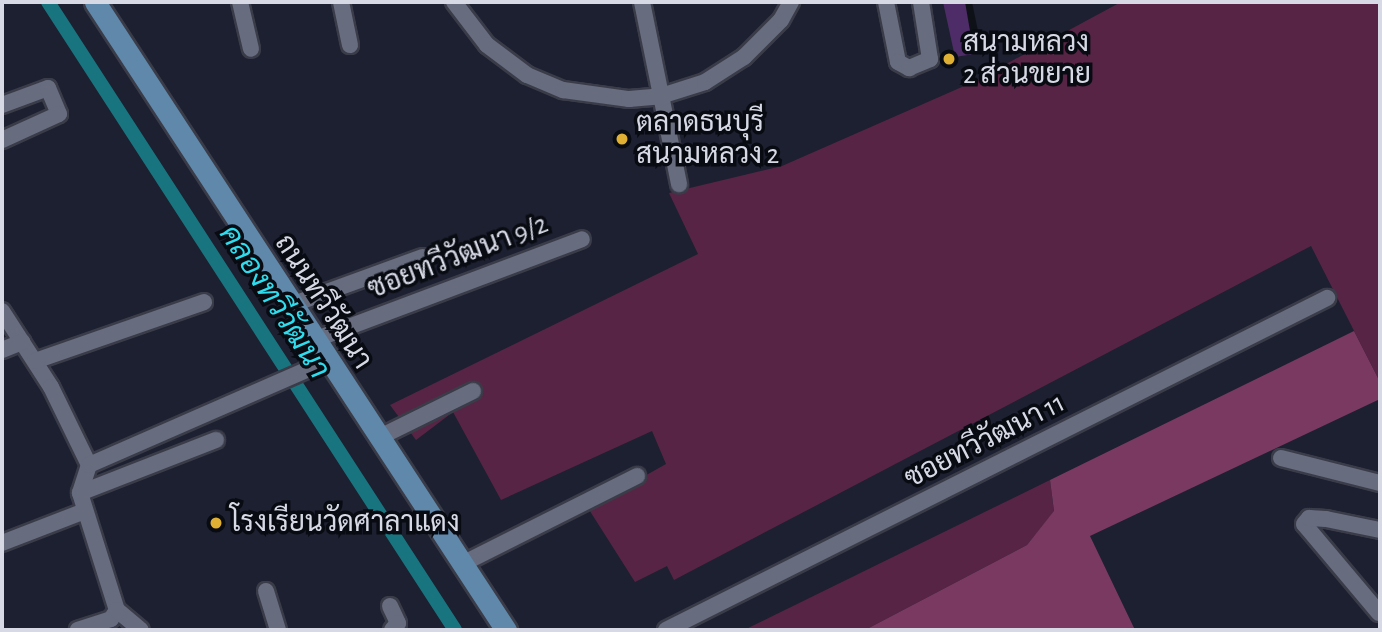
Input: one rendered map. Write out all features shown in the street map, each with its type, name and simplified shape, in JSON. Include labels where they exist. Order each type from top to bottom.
[{"type":"main road","name":"ถนนทวีวัฒนา","points":[[101,3],[327,361],[506,630]]},
{"type":"street","points":[[240,2],[251,49]]},
{"type":"street","points":[[341,2],[350,45]]},
{"type":"street","points":[[454,2],[487,45],[527,75],[590,97],[661,96],[705,82],[744,57],[781,20],[792,2]]},
{"type":"street","points":[[642,2],[679,184]]},
{"type":"street","points":[[886,2],[898,62],[909,68],[930,59],[921,2]]},
{"type":"street","points":[[2,105],[48,88],[59,114],[2,140]]},
{"type":"street","name":"ซอยทวีวัฒนา 9/2","points":[[314,340],[582,239]]},
{"type":"street","points":[[291,304],[423,257]]},
{"type":"street","name":"ซอยทวีวัฒนา 11","points":[[666,630],[1327,298]]},
{"type":"street","points":[[35,361],[204,302]]},
{"type":"street","points":[[2,310],[35,361],[89,465],[80,493],[85,511],[117,610],[141,630]]},
{"type":"street","points":[[2,350],[22,342]]},
{"type":"street","points":[[89,465],[269,389],[327,361]]},
{"type":"street","points":[[378,438],[473,391]]},
{"type":"street","points":[[80,493],[216,440]]},
{"type":"street","points":[[1281,458],[1380,483]]},
{"type":"street","points":[[462,564],[637,476]]},
{"type":"street","points":[[2,542],[85,511]]},
{"type":"street","points":[[1379,613],[1304,521],[1326,519],[1380,530]]},
{"type":"street","points":[[266,591],[278,630]]},
{"type":"street","points":[[390,606],[398,623],[392,630]]},
{"type":"street","points":[[78,630],[111,619],[117,610]]},
{"type":"shaded area","points":[[1121,2],[1380,2],[1380,382],[1311,246],[674,580],[667,566],[635,582],[588,508],[666,464],[652,431],[501,500],[453,412],[416,440],[390,405],[698,254],[669,193],[782,166],[971,83]]},
{"type":"shaded area","points":[[1354,331],[1380,382],[1380,399],[1090,536],[1135,630],[865,630],[1027,545],[1054,511],[1050,480]]},
{"type":"shaded area","points":[[1050,480],[1054,512],[1027,545],[865,630],[744,630]]},
{"type":"building","points":[[943,2],[965,2],[974,54],[955,57]]},
{"type":"waterway","name":"คลองทวีวัฒนา","points":[[48,2],[455,630]]},
{"type":"place","name":"สนามหลวง 2 ส่วนขยาย","points":[[949,59]]},
{"type":"place","name":"ตลาดธนบุรี สนามหลวง 2","points":[[622,139]]},
{"type":"place","name":"โรงเรียนวัดศาลาแดง","points":[[216,523]]}]
